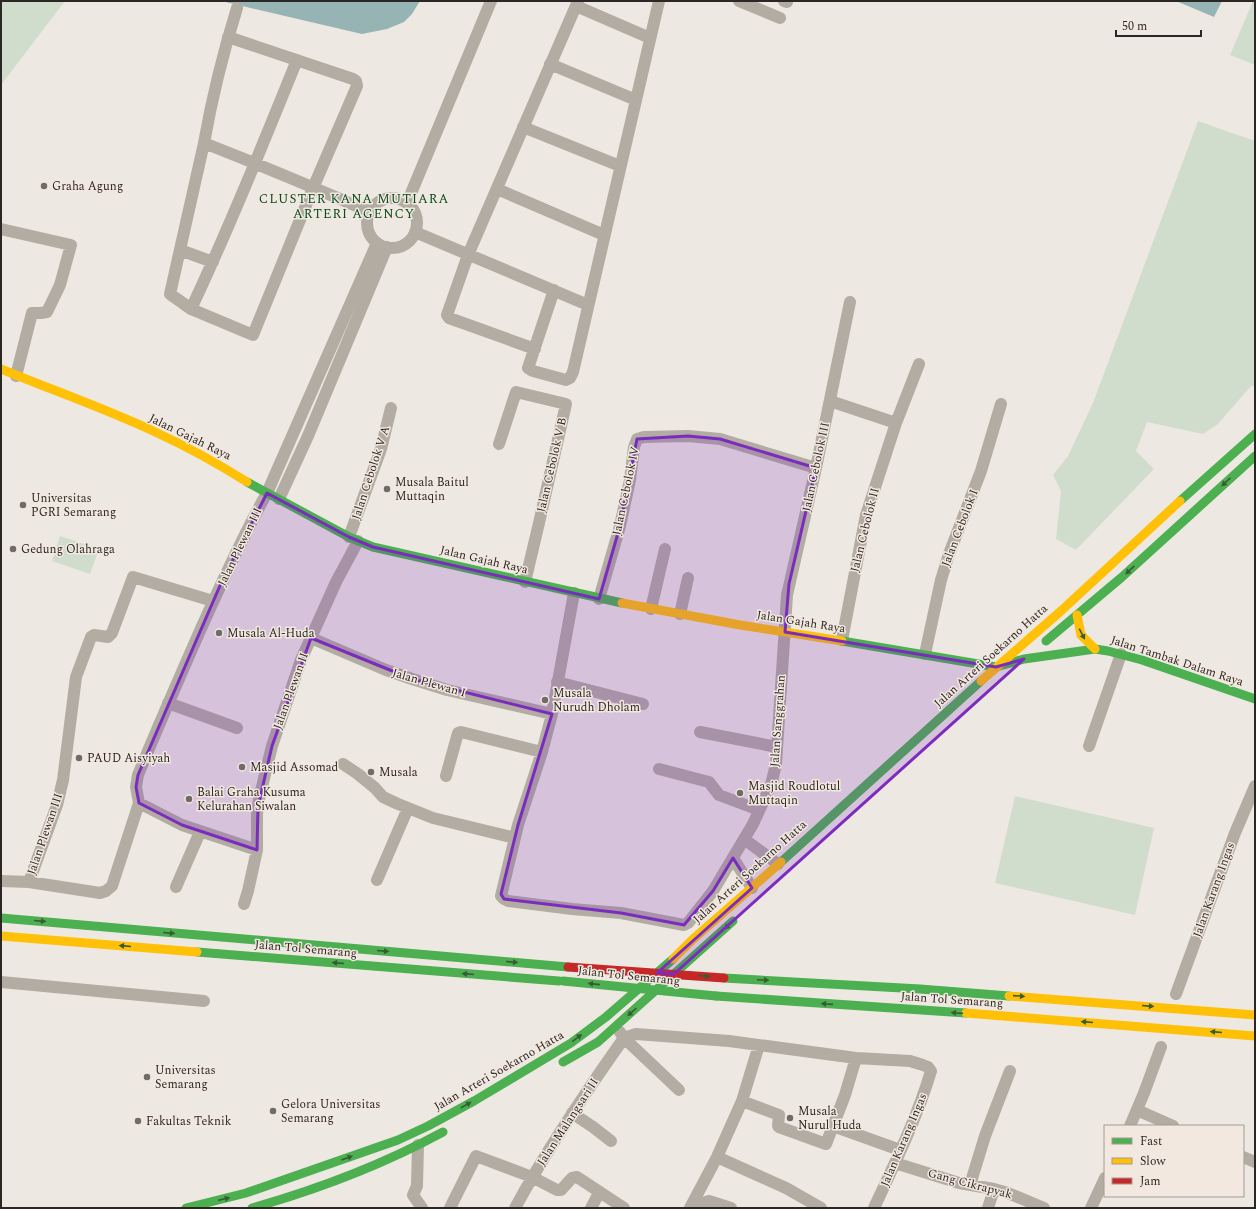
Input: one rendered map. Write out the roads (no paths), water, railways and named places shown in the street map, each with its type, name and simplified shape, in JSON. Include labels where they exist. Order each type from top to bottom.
[{"type":"main road","name":"Jalan Gajah Raya","points":[[1,369],[73,397],[153,431],[211,460],[267,493],[353,539],[373,546],[599,599],[996,667]]},
{"type":"main road","name":"Jalan Arteri Soekarno Hatta","points":[[186,1208],[246,1193],[398,1140],[428,1126],[474,1101],[571,1043],[606,1017],[674,958],[692,940],[752,888],[996,667],[1062,610],[1255,434]]},
{"type":"main road","name":"Jalan Arteri Soekarno Hatta","points":[[1006,676],[1122,577],[1255,456]]},
{"type":"main road","points":[[1077,615],[1081,635],[1095,649]]},
{"type":"main road","name":"Jalan Tambak Dalam Raya","points":[[996,667],[1024,660],[1095,649],[1121,654],[1255,699]]},
{"type":"main road","name":"Jalan Arteri Soekarno Hatta","points":[[557,1065],[598,1042],[740,915]]},
{"type":"main road","name":"Jalan Tol Semarang","points":[[1,918],[568,966],[724,978],[920,989],[1255,1015]]},
{"type":"main road","name":"Jalan Tol Semarang","points":[[1,936],[563,981],[716,996],[1024,1017],[1255,1036]]},
{"type":"main road","name":"Jalan Arteri Soekarno Hatta","points":[[252,1208],[287,1203],[418,1145],[450,1128]]},
{"type":"street","points":[[407,203],[491,1]]},
{"type":"street","points":[[554,290],[528,368],[533,371],[566,380],[570,378],[573,372],[659,1]]},
{"type":"street","points":[[739,1],[780,18]]},
{"type":"street","points":[[535,349],[449,318],[447,315],[468,255],[577,3],[650,38]]},
{"type":"street","points":[[228,37],[352,79],[356,81],[357,86],[313,188],[253,335],[191,310],[170,294],[204,143],[210,109],[228,37],[237,8]]},
{"type":"street","points":[[191,310],[255,163],[297,60]]},
{"type":"street","points":[[550,64],[636,100]]},
{"type":"street","points":[[523,127],[620,166]]},
{"type":"street","points":[[204,143],[370,212]]},
{"type":"street","points":[[497,188],[604,235]]},
{"type":"street","points":[[394,198],[407,203],[416,216],[417,224],[411,240],[396,248],[382,245],[371,236],[368,229],[370,212],[380,202],[386,199],[394,198]]},
{"type":"street","points":[[1,229],[71,245],[60,285],[47,312],[41,314],[32,312],[16,376]]},
{"type":"street","points":[[415,232],[588,305]]},
{"type":"street","points":[[279,499],[308,436],[382,245]]},
{"type":"street","name":"Jalan Plewan III","points":[[213,601],[133,577],[112,633],[108,637],[94,635],[91,637],[76,677],[63,780],[58,805],[28,882],[85,892],[100,893],[106,891],[112,886],[140,803],[136,786],[138,775],[168,703],[213,601],[267,493],[294,430],[382,245]]},
{"type":"street","points":[[180,250],[213,262]]},
{"type":"street","name":"Jalan Cebolok III","points":[[785,632],[787,595],[791,573],[816,468],[850,302]]},
{"type":"street","name":"Jalan Cebolok II","points":[[842,640],[866,515],[896,423],[919,364]]},
{"type":"street","name":"Jalan Cebolok V B","points":[[499,444],[516,392],[566,404],[525,582]]},
{"type":"street","points":[[830,401],[896,423]]},
{"type":"street","name":"Jalan Cebolok I","points":[[925,654],[949,554],[982,471],[1001,404]]},
{"type":"street","name":"Jalan Cebolok V A","points":[[353,539],[379,456],[391,408]]},
{"type":"street","points":[[294,430],[308,436]]},
{"type":"street","name":"Jalan Cebolok IV","points":[[599,599],[620,526],[630,480],[634,447],[638,439],[644,437],[688,436],[720,438],[816,468]]},
{"type":"street","name":"Jalan Plewan II","points":[[244,904],[257,850],[258,806],[272,746],[301,660],[336,582],[353,539]]},
{"type":"street","points":[[651,609],[665,549]]},
{"type":"street","points":[[680,614],[688,578]]},
{"type":"street","points":[[343,764],[358,774],[383,796],[408,808],[433,818],[515,838],[542,752],[552,714],[574,593]]},
{"type":"street","name":"Jalan Sanggrahan","points":[[515,838],[501,894],[506,900],[572,909],[621,913],[682,925],[688,923],[713,891],[733,858],[771,786],[776,764],[785,632]]},
{"type":"street","name":"Jalan Plewan I","points":[[311,638],[386,670],[412,679],[447,690],[552,714]]},
{"type":"street","points":[[1089,746],[1121,654]]},
{"type":"street","points":[[557,682],[643,704]]},
{"type":"street","points":[[168,703],[237,728]]},
{"type":"street","points":[[446,776],[458,734],[461,732],[542,752]]},
{"type":"street","points":[[700,732],[777,747]]},
{"type":"street","points":[[659,769],[709,782],[719,795],[759,810]]},
{"type":"street","name":"Jalan Karang Ingas","points":[[1176,994],[1233,840],[1255,786]]},
{"type":"street","points":[[140,803],[182,825],[257,850]]},
{"type":"street","points":[[377,880],[408,808]]},
{"type":"street","points":[[176,887],[200,832]]},
{"type":"street","points":[[744,839],[778,864]]},
{"type":"street","points":[[733,858],[752,888]]},
{"type":"street","points":[[1,881],[28,882]]},
{"type":"street","points":[[1,982],[204,1001]]},
{"type":"street","points":[[616,1027],[624,1038],[679,1090]]},
{"type":"street","points":[[624,1038],[636,1034],[729,1041],[856,1058],[845,1095],[826,1144],[779,1127],[779,1114],[742,1100]]},
{"type":"street","name":"Jalan Malangsari II","points":[[515,1208],[532,1177],[572,1113],[624,1038]]},
{"type":"street","points":[[690,1208],[717,1157],[742,1100],[759,1045]]},
{"type":"street","points":[[1130,1125],[1161,1046]]},
{"type":"street","name":"Jalan Karang Ingas","points":[[856,1058],[910,1061],[928,1067],[931,1071],[925,1092],[874,1208]]},
{"type":"street","points":[[970,1185],[985,1136],[1010,1071]]},
{"type":"street","points":[[1137,1110],[1171,1125]]},
{"type":"street","points":[[572,1113],[611,1141]]},
{"type":"street","points":[[833,1126],[900,1150]]},
{"type":"street","points":[[418,1145],[416,1186],[413,1195],[422,1208]]},
{"type":"street","points":[[450,1208],[476,1156],[532,1177],[557,1190],[561,1190],[572,1178],[577,1177],[599,1193],[624,1208]]},
{"type":"street","points":[[717,1157],[786,1188],[821,1208]]},
{"type":"street","points":[[1244,1157],[1255,1162]]},
{"type":"street","name":"Gang Cikrapyak","points":[[895,1163],[959,1183],[994,1188],[1044,1208]]},
{"type":"street","points":[[1091,1208],[1104,1180]]},
{"type":"street","points":[[988,1208],[994,1188]]},
{"type":"street","points":[[591,1208],[599,1193]]},
{"type":"street","points":[[700,1208],[702,1203],[709,1201],[731,1208]]},
{"type":"water","points":[[221,1],[420,1],[412,14],[404,22],[387,29],[362,34]]},
{"type":"water","points":[[1176,1],[1222,1],[1214,17]]},
{"type":"place","name":"Graha Agung","points":[[44,186]]},
{"type":"place","name":"Musala Baitul Muttaqin","points":[[387,489]]},
{"type":"place","name":"Universitas PGRI Semarang","points":[[23,505]]},
{"type":"place","name":"Gedung Olahraga","points":[[13,549]]},
{"type":"place","name":"Musala Al-Huda","points":[[219,633]]},
{"type":"place","name":"Musala Nurudh Dholam","points":[[545,700]]},
{"type":"place","name":"PAUD Aisyiyah","points":[[79,758]]},
{"type":"place","name":"Masjid Assomad","points":[[242,767]]},
{"type":"place","name":"Musala","points":[[371,772]]},
{"type":"place","name":"Masjid Roudlotul Muttaqin","points":[[740,793]]},
{"type":"place","name":"Balai Graha Kusuma Kelurahan Siwalan","points":[[189,799]]},
{"type":"place","name":"Universitas Semarang","points":[[147,1077]]},
{"type":"place","name":"Gelora Universitas Semarang","points":[[273,1111]]},
{"type":"place","name":"Musala Nurul Huda","points":[[790,1118]]},
{"type":"place","name":"Fakultas Teknik","points":[[138,1121]]},
{"type":"district","name":"CLUSTER KANA MUTIARA ARTERI AGENCY","points":[[354,206]]}]
